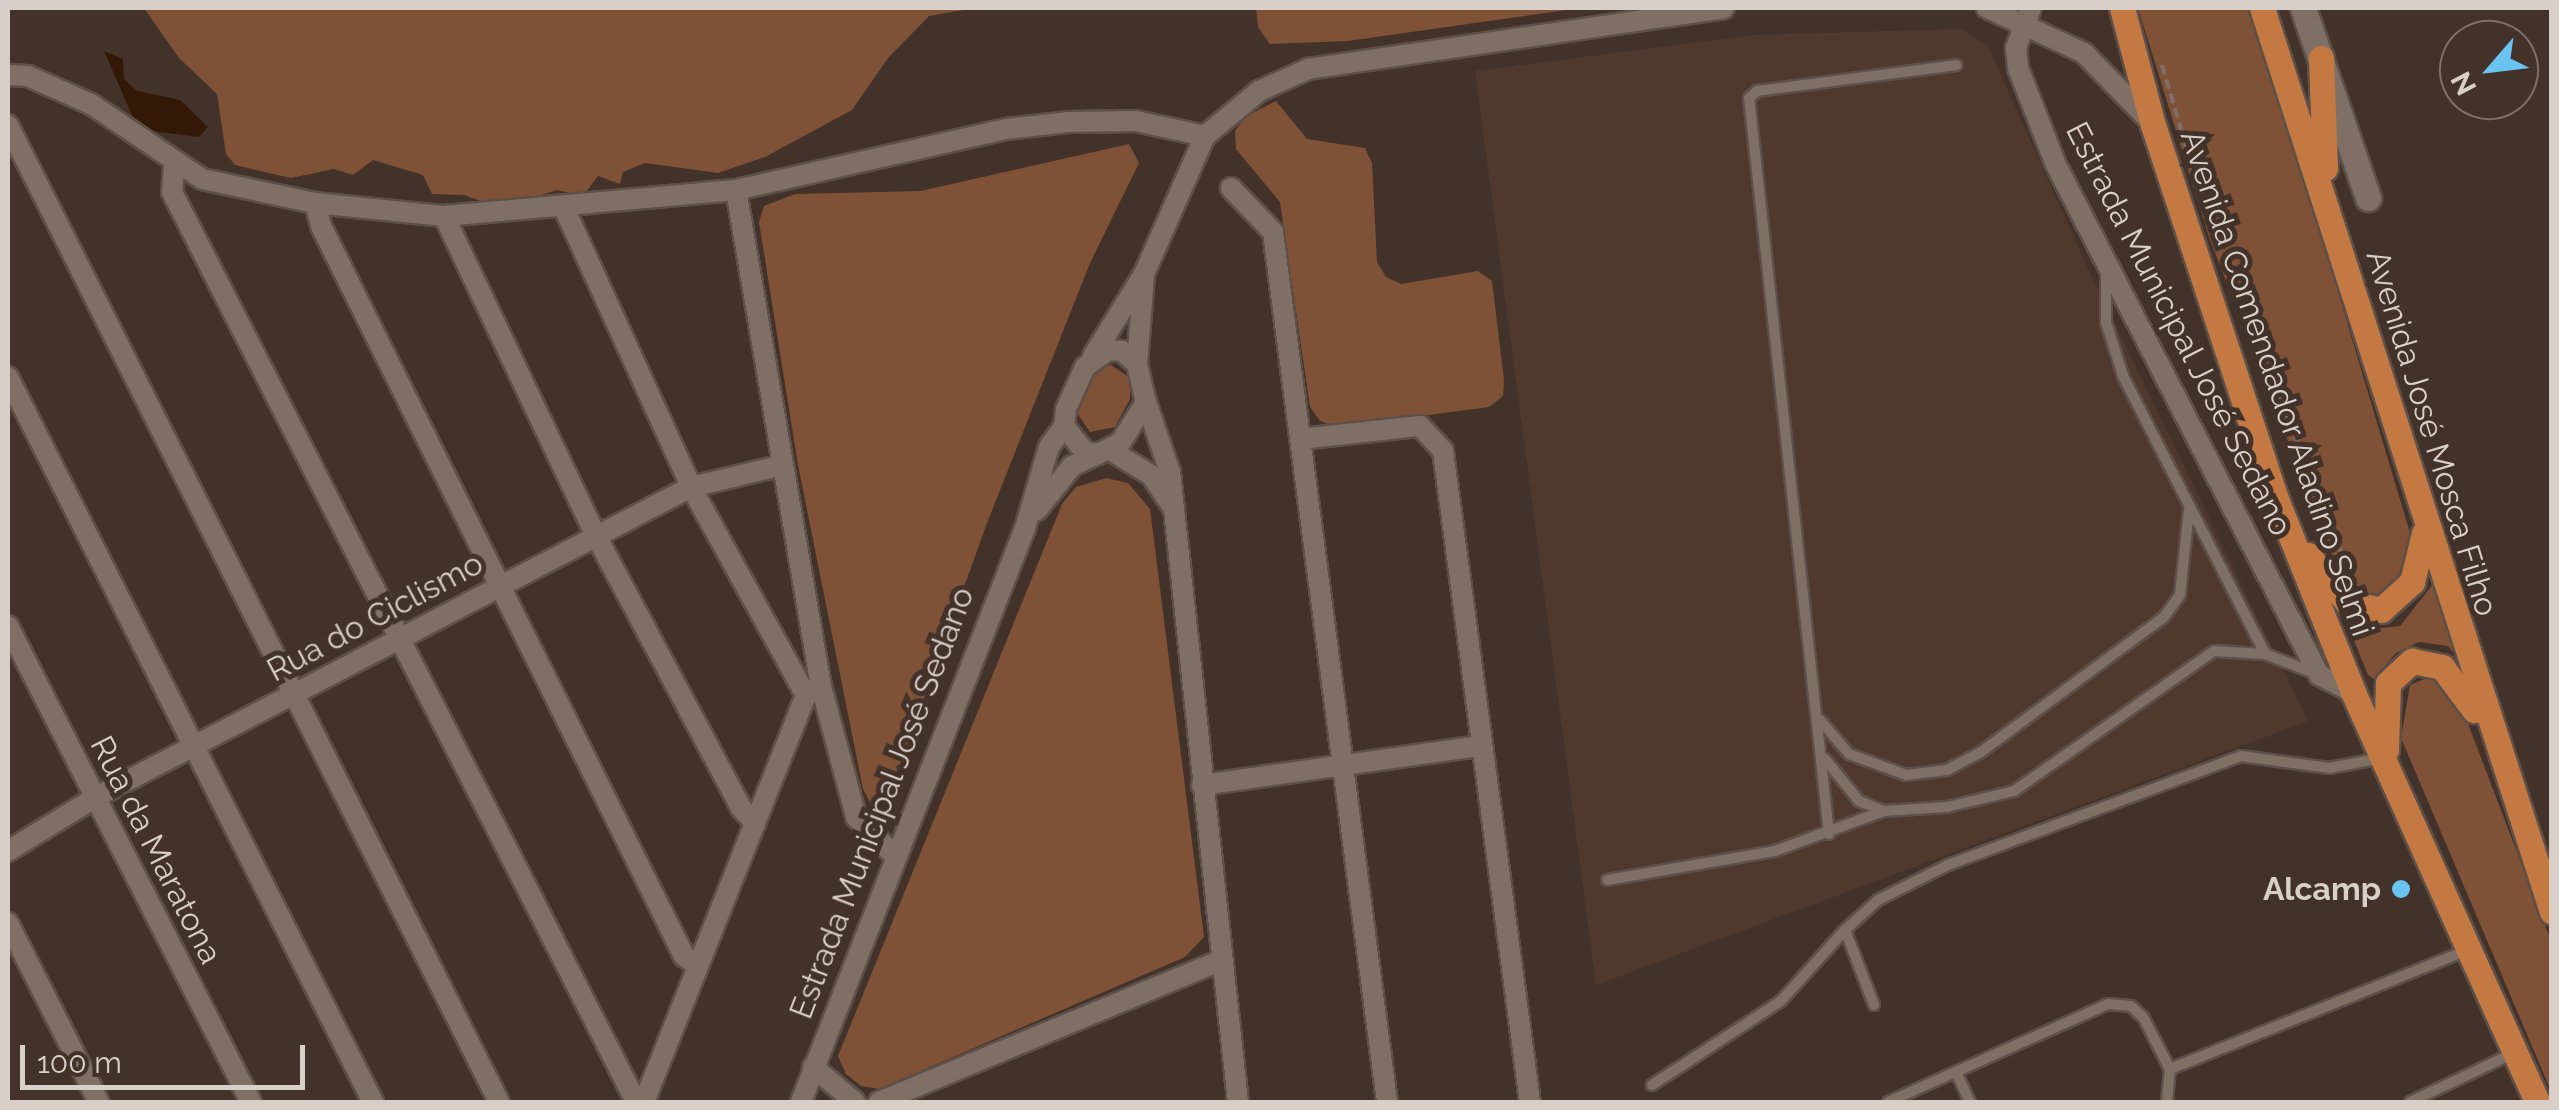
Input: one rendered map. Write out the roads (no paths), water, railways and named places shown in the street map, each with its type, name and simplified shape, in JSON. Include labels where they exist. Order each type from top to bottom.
[{"type":"main road","name":"Avenida Comendador Aladino Selmi","points":[[2122,8],[2153,125],[2276,499],[2352,692],[2386,758],[2537,1102]]},
{"type":"main road","name":"Avenida José Mosca Filho","points":[[2262,8],[2326,198],[2499,764],[2552,912]]},
{"type":"main road","points":[[2322,58],[2326,198]]},
{"type":"main road","points":[[2276,499],[2321,576],[2364,610],[2381,610],[2412,582],[2424,520]]},
{"type":"main road","points":[[2386,758],[2388,683],[2412,661],[2431,661],[2456,682],[2499,764]]},
{"type":"street","points":[[1092,356],[1144,274],[1205,136],[1226,112],[1308,69],[1724,8]]},
{"type":"street","name":"Estrada Municipal José Sedano","points":[[1987,8],[2026,17],[2084,54],[2153,125]]},
{"type":"street","points":[[2304,8],[2368,198]]},
{"type":"street","points":[[2318,8],[2322,58]]},
{"type":"street","name":"Estrada Municipal José Sedano","points":[[2026,17],[2018,68],[2056,165],[2318,674]]},
{"type":"street","points":[[8,75],[28,76],[91,104],[174,165],[202,179],[315,202],[444,216],[565,210],[736,190],[1006,130],[1136,121],[1205,136]]},
{"type":"street","points":[[8,125],[499,1102]]},
{"type":"street","points":[[174,165],[172,192],[636,1102]]},
{"type":"street","points":[[1231,188],[1273,232],[1340,768],[1388,1102]]},
{"type":"street","points":[[736,190],[782,465],[814,690],[856,817],[895,856]]},
{"type":"street","points":[[315,202],[684,956],[698,966]]},
{"type":"street","points":[[565,210],[691,486],[814,690]]},
{"type":"street","points":[[444,216],[596,536],[741,808],[755,823]]},
{"type":"street","points":[[1144,274],[1136,364],[1165,452],[1173,508],[1238,1102]]},
{"type":"street","points":[[1092,356],[1122,351],[1136,364]]},
{"type":"street","name":"Estrada Municipal José Sedano","points":[[801,1102],[1024,528],[1048,447],[1064,426],[1092,356]]},
{"type":"street","points":[[8,377],[374,1102]]},
{"type":"street","name":"Estrada Municipal José Sedano","points":[[1024,528],[1059,478],[1104,452],[1146,402]]},
{"type":"street","points":[[1064,426],[1074,444],[1104,452],[1151,475],[1173,508]]},
{"type":"street","points":[[1300,439],[1409,426],[1438,438],[1530,1102]]},
{"type":"street","name":"Rua do Ciclismo","points":[[8,851],[96,796],[691,486],[782,465]]},
{"type":"street","name":"Rua da Maratona","points":[[8,626],[251,1102]]},
{"type":"street","points":[[2318,674],[2352,692]]},
{"type":"street","points":[[644,1102],[755,823],[814,690]]},
{"type":"street","points":[[1202,785],[1479,746]]},
{"type":"street","points":[[8,923],[99,1102]]},
{"type":"street","points":[[879,1102],[1220,961]]},
{"type":"street","points":[[814,1067],[856,1102]]},
{"type":"lane","points":[[1829,834],[1749,98],[1757,90],[1956,64]]},
{"type":"lane","points":[[2106,263],[2106,322],[2124,376],[2265,654]]},
{"type":"lane","points":[[1819,719],[1850,754],[1906,776],[1947,770],[1981,752],[2054,692],[2164,618],[2180,596],[2190,510]]},
{"type":"lane","points":[[1608,880],[1775,851],[1884,811],[1948,807],[2014,791],[2198,658],[2229,649],[2265,654],[2318,674]]},
{"type":"lane","points":[[1822,753],[1842,788],[1884,811]]},
{"type":"lane","points":[[1652,1085],[1781,1001],[1878,900],[1948,865],[2240,756],[2329,768],[2386,758]]},
{"type":"lane","points":[[1846,930],[1874,1005]]},
{"type":"lane","points":[[2170,1069],[2470,950]]},
{"type":"lane","points":[[1888,1102],[2108,1004],[2131,1006],[2143,1017],[2170,1069],[2167,1102]]},
{"type":"lane","points":[[2410,1102],[2516,1053]]},
{"type":"lane","points":[[1956,1072],[1970,1102]]},
{"type":"place","name":"Alcamp","points":[[2401,889]]}]
